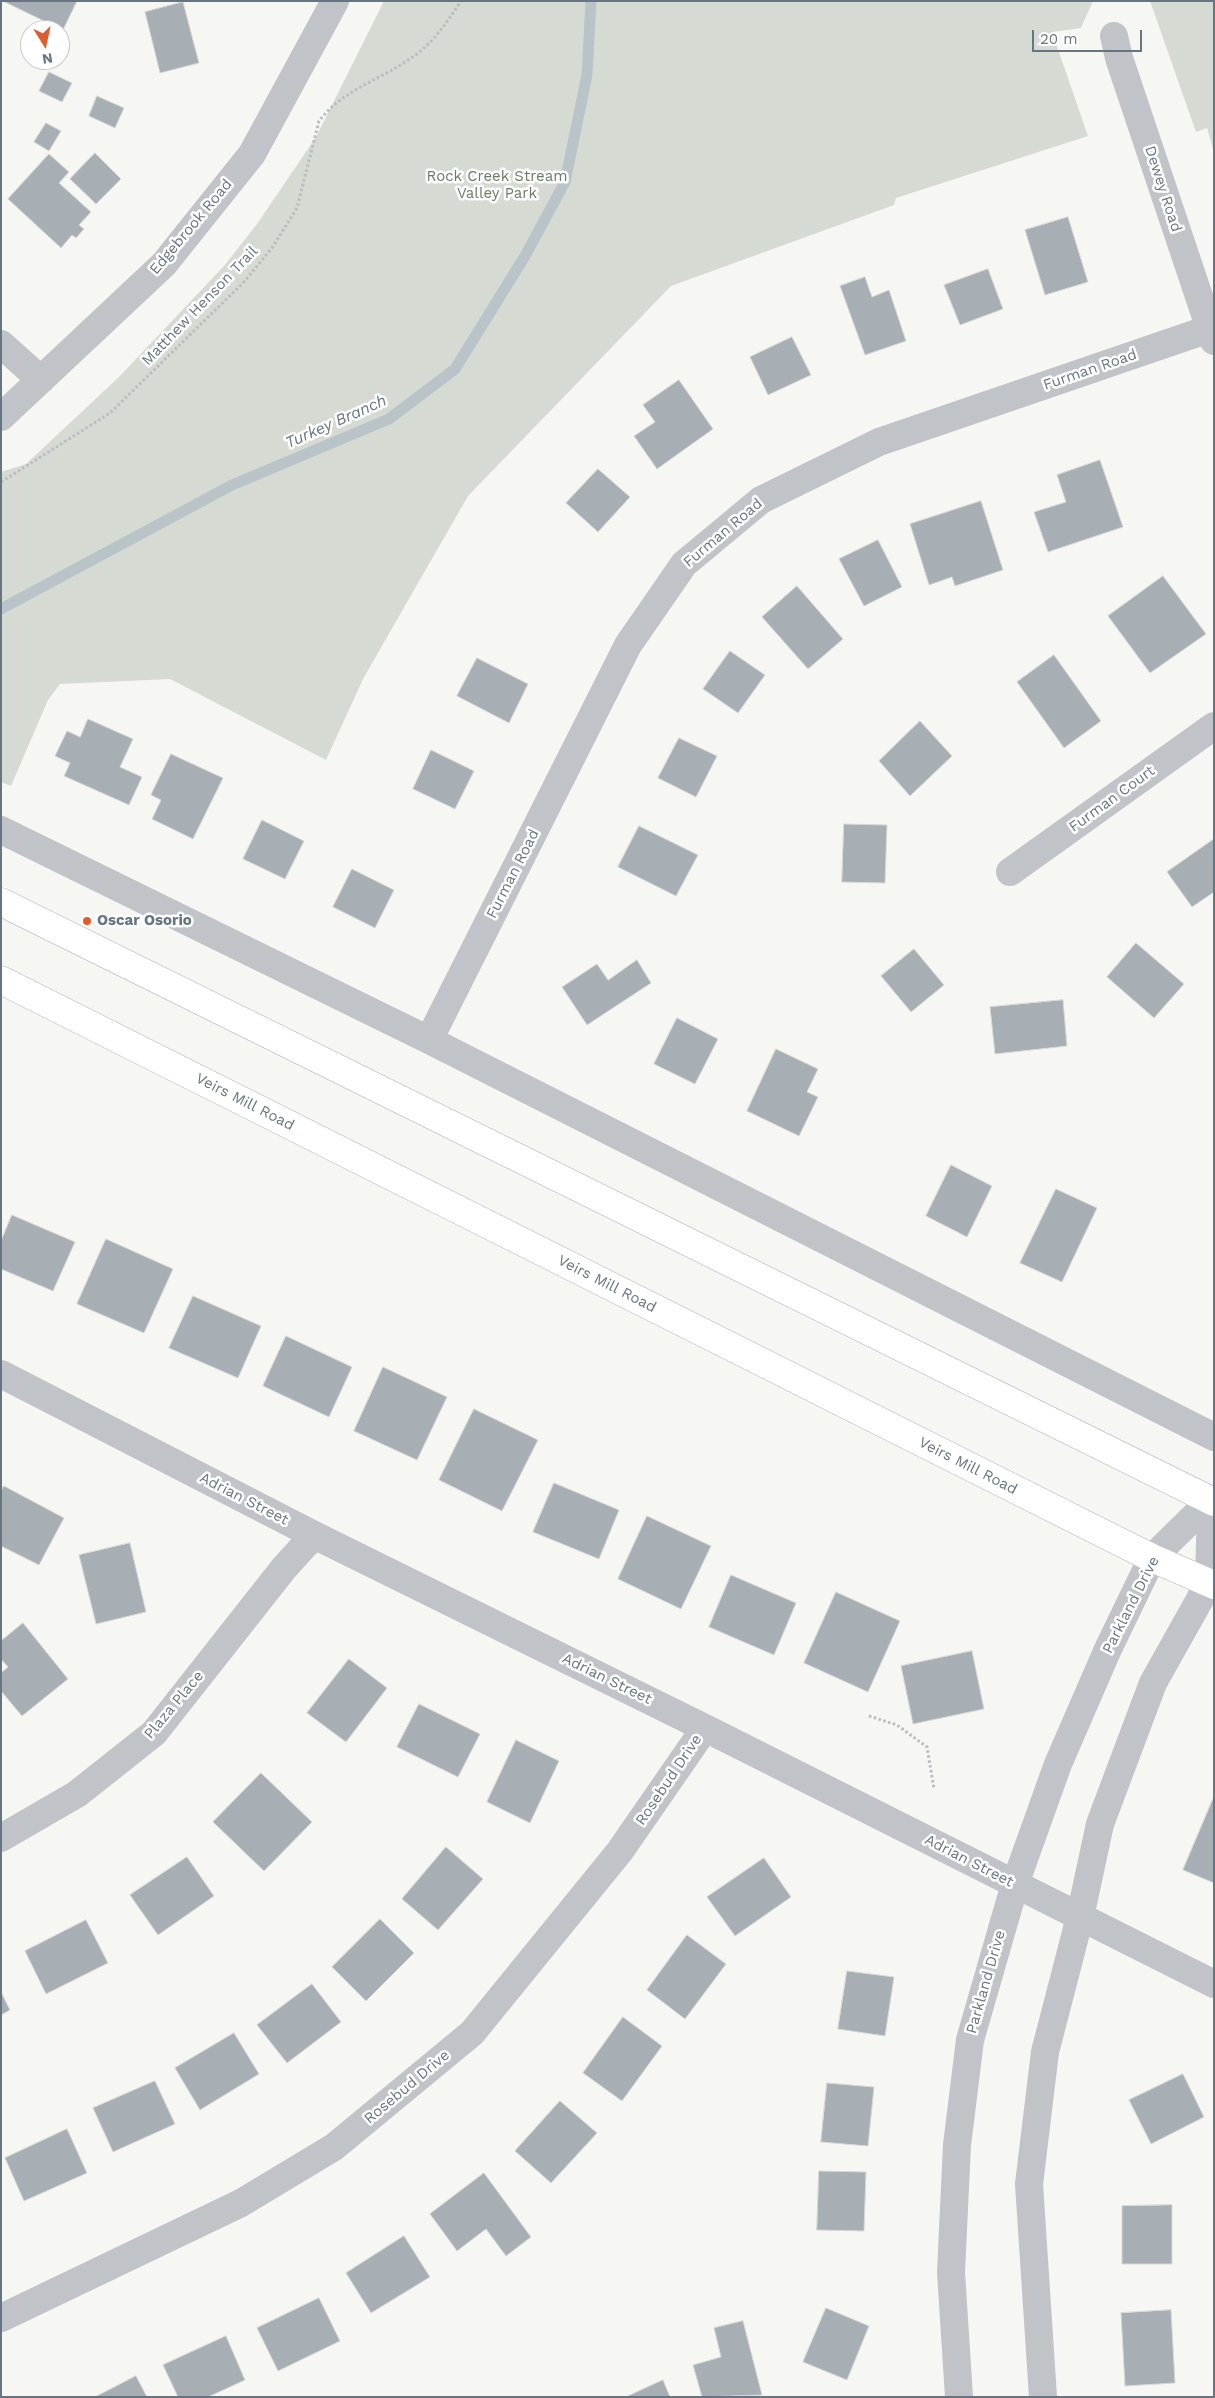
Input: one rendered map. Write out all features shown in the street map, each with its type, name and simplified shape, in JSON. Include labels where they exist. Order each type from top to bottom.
[{"type":"main road","points":[[1,902],[1213,1499]]},
{"type":"main road","name":"Veirs Mill Road","points":[[1,980],[1152,1558],[1212,1584]]},
{"type":"street","name":"Edgebrook Road","points":[[1,417],[164,264],[252,154],[335,1]]},
{"type":"street","name":"Dewey Road","points":[[1114,36],[1119,58],[1211,335]]},
{"type":"street","name":"Furman Road","points":[[429,1040],[628,644],[684,564],[761,500],[879,442],[1211,335]]},
{"type":"street","points":[[1,344],[40,380]]},
{"type":"street","name":"Furman Court","points":[[1010,872],[1214,726]]},
{"type":"street","points":[[1,830],[429,1040],[1214,1437]]},
{"type":"street","name":"Adrian Street","points":[[1,1374],[314,1535],[705,1728],[1214,1984]]},
{"type":"street","points":[[1043,2397],[1029,2184],[1045,2052],[1080,1917],[1100,1824],[1153,1683],[1212,1584],[1213,1499]]},
{"type":"street","name":"Parkland Drive","points":[[959,2397],[951,2272],[957,2145],[970,2040],[1015,1884],[1058,1764],[1108,1649],[1152,1558],[1213,1499]]},
{"type":"street","name":"Plaza Place","points":[[1,1838],[77,1794],[154,1733],[284,1568],[314,1535]]},
{"type":"street","name":"Rosebud Drive","points":[[1,2318],[241,2203],[326,2152],[472,2033],[620,1851],[705,1728]]},
{"type":"path","name":"Matthew Henson Trail","points":[[1,482],[110,413],[243,283],[272,248],[297,208],[319,121],[328,109],[346,96],[413,57],[433,41],[461,1]]},
{"type":"path","points":[[869,1716],[897,1725],[927,1747],[934,1789]]},
{"type":"green space","name":"Rock Creek Stream Valley Park","points":[[384,1],[1093,1],[1081,28],[1052,32],[1088,136],[896,198],[894,205],[671,286],[468,496],[363,679],[326,760],[170,679],[60,684],[48,700],[11,786],[1,782],[1,472],[26,464],[119,377],[224,266],[257,224],[316,137]]},
{"type":"green space","points":[[1150,1],[1214,1],[1214,153],[1207,128],[1196,132]]},
{"type":"building","points":[[3,1],[77,1],[68,20],[42,20]]},
{"type":"building","points":[[183,2],[199,63],[160,73],[145,12]]},
{"type":"building","points":[[49,72],[72,83],[62,102],[39,91]]},
{"type":"building","points":[[97,96],[124,108],[115,128],[89,116]]},
{"type":"building","points":[[46,123],[61,131],[49,151],[34,142]]},
{"type":"building","points":[[95,153],[121,179],[96,204],[70,179]]},
{"type":"building","points":[[49,154],[69,172],[59,183],[91,212],[79,225],[84,229],[76,238],[72,235],[61,248],[8,199]]},
{"type":"building","points":[[1068,217],[1088,282],[1045,295],[1025,230]]},
{"type":"building","points":[[988,269],[1003,309],[960,325],[944,285]]},
{"type":"building","points":[[865,277],[872,297],[889,290],[906,341],[865,355],[840,286]]},
{"type":"building","points":[[792,337],[811,375],[768,395],[750,357]]},
{"type":"building","points":[[679,380],[713,429],[657,469],[634,436],[655,422],[643,405]]},
{"type":"building","points":[[1100,460],[1123,527],[1048,552],[1034,512],[1066,502],[1057,475]]},
{"type":"building","points":[[598,469],[630,497],[598,532],[566,503]]},
{"type":"building","points":[[981,501],[1003,570],[955,586],[952,577],[929,585],[910,524]]},
{"type":"building","points":[[878,540],[902,587],[864,606],[839,559]]},
{"type":"building","points":[[1163,576],[1206,634],[1150,673],[1108,616]]},
{"type":"building","points":[[797,586],[843,639],[808,669],[762,617]]},
{"type":"building","points":[[730,651],[765,675],[738,713],[703,689]]},
{"type":"building","points":[[1054,655],[1101,721],[1064,748],[1017,682]]},
{"type":"building","points":[[477,658],[528,684],[509,723],[457,696]]},
{"type":"building","points":[[88,719],[133,739],[120,767],[142,777],[129,805],[64,776],[70,763],[55,756],[67,731],[80,737]]},
{"type":"building","points":[[920,721],[952,756],[910,796],[879,761]]},
{"type":"building","points":[[679,738],[717,756],[696,797],[658,778]]},
{"type":"building","points":[[431,750],[474,771],[455,809],[413,789]]},
{"type":"building","points":[[171,754],[223,778],[193,839],[152,819],[161,800],[151,795]]},
{"type":"building","points":[[262,820],[304,841],[285,879],[243,859]]},
{"type":"building","points":[[844,824],[887,825],[885,883],[842,882]]},
{"type":"building","points":[[639,826],[698,855],[676,896],[618,867]]},
{"type":"building","points":[[1214,839],[1214,892],[1192,907],[1167,872]]},
{"type":"building","points":[[352,869],[394,890],[375,928],[333,907]]},
{"type":"building","points":[[1136,943],[1184,984],[1154,1018],[1107,977]]},
{"type":"building","points":[[914,949],[944,985],[911,1012],[881,976]]},
{"type":"building","points":[[637,960],[651,983],[587,1025],[562,987],[597,964],[608,980]]},
{"type":"building","points":[[1063,1000],[1067,1046],[995,1054],[990,1007]]},
{"type":"building","points":[[677,1018],[718,1039],[695,1084],[654,1064]]},
{"type":"building","points":[[776,1049],[818,1069],[807,1092],[818,1097],[799,1136],[747,1111]]},
{"type":"building","points":[[951,1165],[992,1186],[967,1237],[926,1216]]},
{"type":"building","points":[[1056,1189],[1097,1208],[1062,1282],[1020,1263]]},
{"type":"building","points":[[12,1215],[75,1242],[53,1291],[1,1269],[1,1241]]},
{"type":"building","points":[[106,1239],[173,1269],[144,1333],[77,1304]]},
{"type":"building","points":[[193,1296],[261,1326],[238,1378],[169,1348]]},
{"type":"building","points":[[286,1336],[352,1367],[329,1417],[263,1386]]},
{"type":"building","points":[[383,1367],[447,1397],[417,1460],[354,1431]]},
{"type":"building","points":[[474,1409],[538,1440],[502,1511],[439,1480]]},
{"type":"building","points":[[554,1483],[619,1510],[599,1559],[533,1532]]},
{"type":"building","points":[[4,1486],[64,1518],[39,1565],[1,1546],[1,1491]]},
{"type":"building","points":[[647,1516],[711,1546],[681,1609],[618,1579]]},
{"type":"building","points":[[130,1543],[146,1612],[96,1624],[79,1555]]},
{"type":"building","points":[[731,1575],[796,1603],[774,1655],[709,1627]]},
{"type":"building","points":[[836,1592],[900,1621],[868,1692],[804,1663]]},
{"type":"building","points":[[23,1623],[68,1679],[22,1716],[1,1691],[1,1673],[8,1667],[1,1659],[1,1641]]},
{"type":"building","points":[[972,1651],[984,1709],[913,1724],[901,1666]]},
{"type":"building","points":[[349,1659],[387,1688],[346,1742],[307,1713]]},
{"type":"building","points":[[419,1704],[480,1734],[458,1777],[397,1747]]},
{"type":"building","points":[[516,1740],[559,1761],[530,1823],[487,1802]]},
{"type":"building","points":[[261,1773],[312,1822],[264,1871],[213,1822]]},
{"type":"building","points":[[1214,1799],[1214,1883],[1183,1870]]},
{"type":"building","points":[[446,1847],[483,1879],[438,1930],[402,1899]]},
{"type":"building","points":[[187,1857],[214,1896],[158,1935],[130,1895]]},
{"type":"building","points":[[764,1858],[791,1897],[735,1936],[707,1897]]},
{"type":"building","points":[[380,1919],[414,1953],[366,2001],[332,1967]]},
{"type":"building","points":[[86,1920],[108,1963],[46,1994],[25,1951]]},
{"type":"building","points":[[687,1935],[726,1964],[685,2019],[647,1990]]},
{"type":"building","points":[[847,1971],[894,1977],[885,2036],[838,2029]]},
{"type":"building","points":[[312,1984],[341,2022],[287,2063],[257,2025]]},
{"type":"building","points":[[1,1992],[10,2010],[1,2015]]},
{"type":"building","points":[[623,2017],[662,2046],[622,2101],[583,2073]]},
{"type":"building","points":[[234,2033],[259,2074],[200,2110],[175,2068]]},
{"type":"building","points":[[1183,2074],[1204,2117],[1151,2144],[1129,2100]]},
{"type":"building","points":[[155,2081],[175,2124],[113,2152],[93,2108]]},
{"type":"building","points":[[827,2083],[874,2087],[868,2146],[821,2142]]},
{"type":"building","points":[[560,2101],[597,2133],[551,2183],[515,2151]]},
{"type":"building","points":[[67,2129],[87,2173],[24,2201],[5,2158]]},
{"type":"building","points":[[819,2171],[866,2172],[864,2231],[817,2230]]},
{"type":"building","points":[[484,2173],[531,2237],[506,2256],[486,2229],[457,2251],[430,2214]]},
{"type":"building","points":[[1172,2205],[1172,2264],[1122,2264],[1122,2206]]},
{"type":"building","points":[[404,2236],[430,2277],[371,2313],[346,2273]]},
{"type":"building","points":[[319,2298],[340,2341],[278,2371],[257,2328]]},
{"type":"building","points":[[826,2308],[869,2326],[847,2380],[803,2362]]},
{"type":"building","points":[[1171,2310],[1175,2383],[1125,2386],[1121,2313]]},
{"type":"building","points":[[743,2321],[762,2395],[702,2397],[693,2365],[721,2357],[714,2328]]},
{"type":"building","points":[[226,2336],[245,2380],[208,2397],[178,2397],[163,2365]]},
{"type":"building","points":[[136,2376],[147,2397],[95,2397]]},
{"type":"building","points":[[663,2380],[670,2397],[626,2397]]},
{"type":"waterway","name":"Turkey Branch","points":[[1,609],[232,485],[389,419],[455,369],[525,256],[565,182],[587,75],[591,1]]},
{"type":"place","name":"Oscar Osorio","points":[[87,921]]}]
